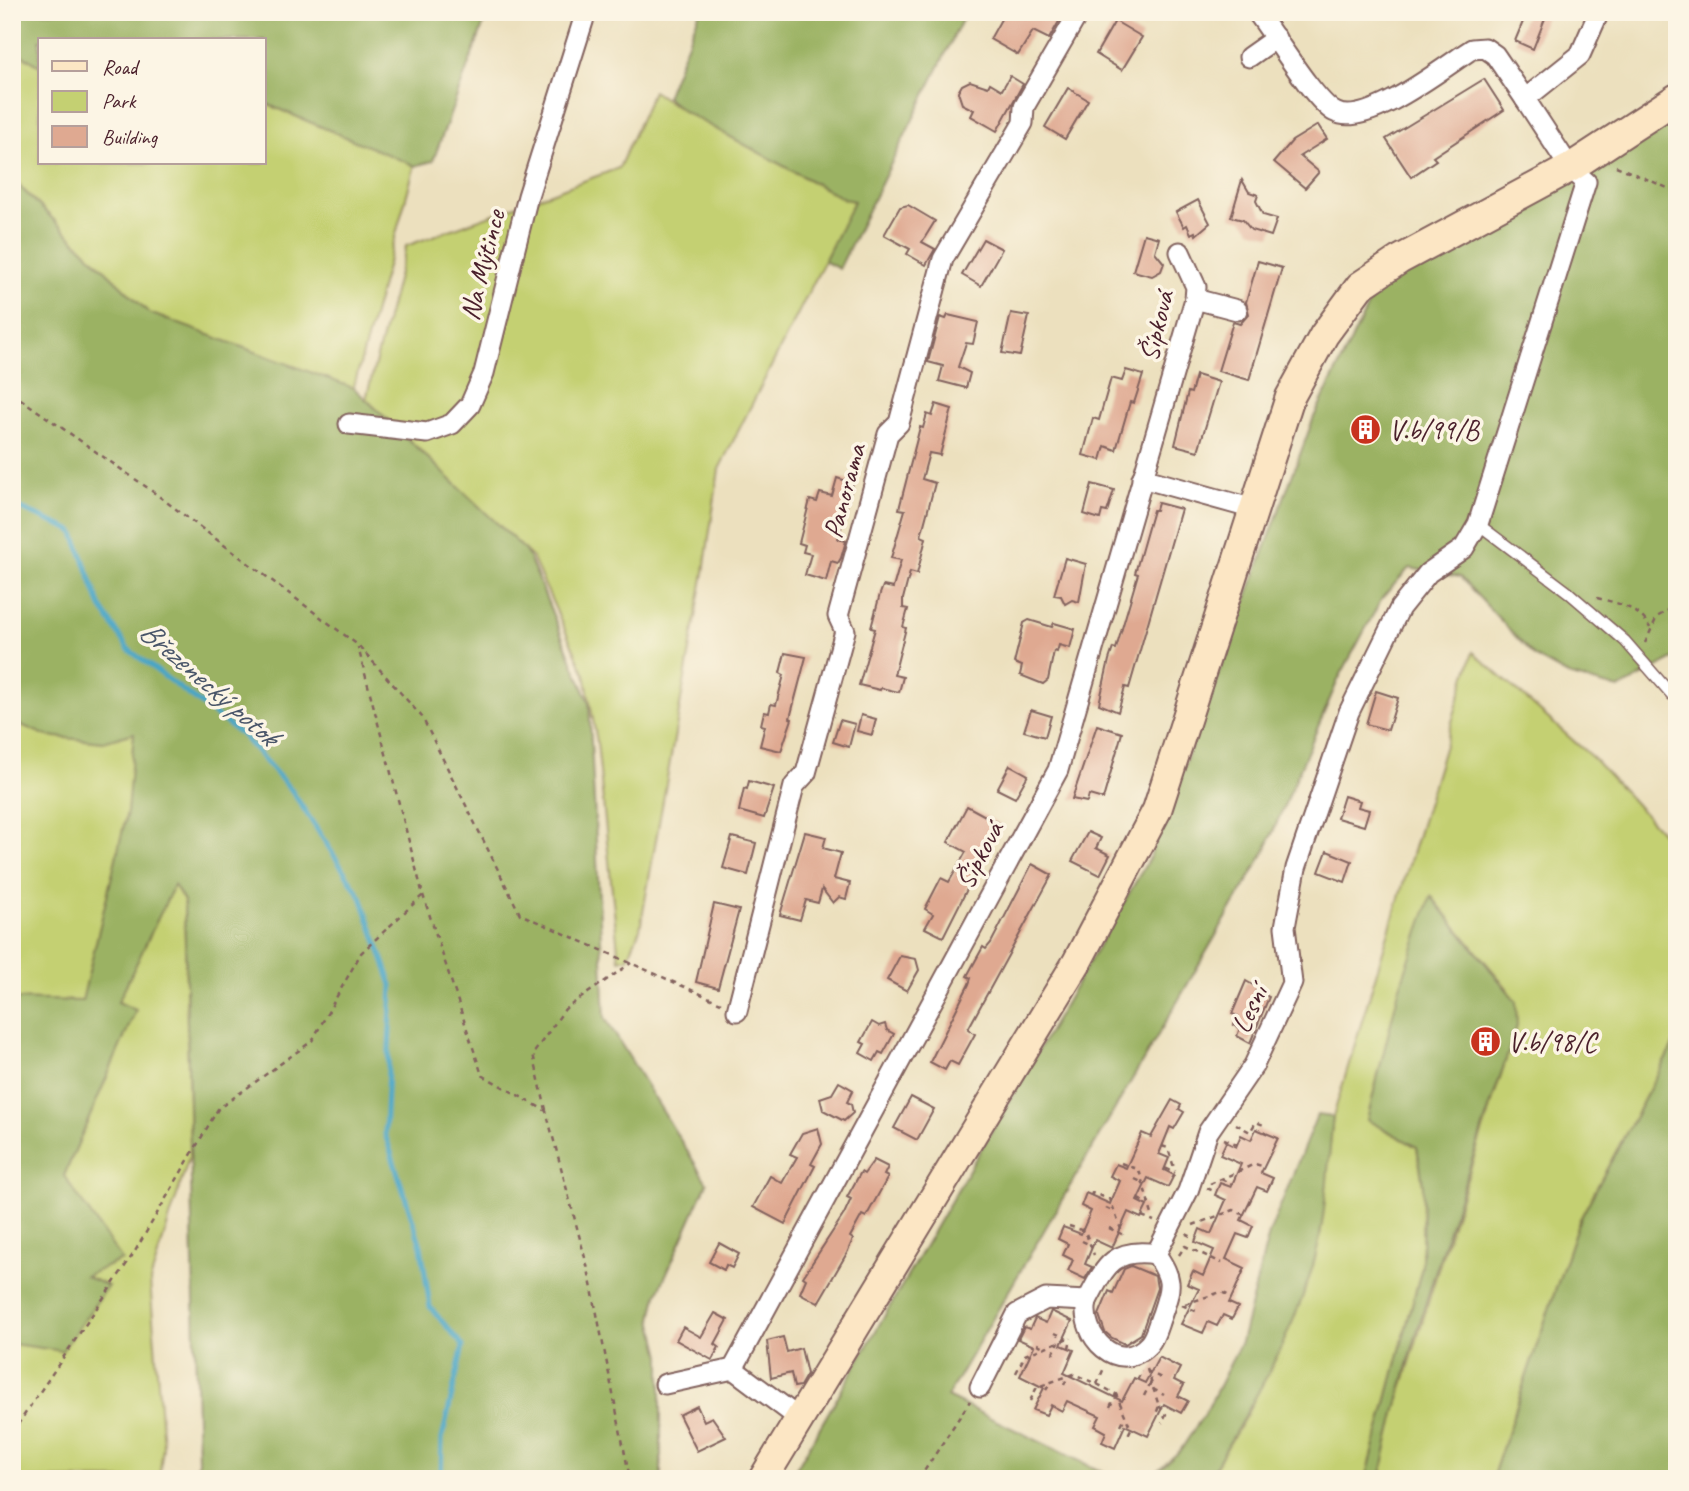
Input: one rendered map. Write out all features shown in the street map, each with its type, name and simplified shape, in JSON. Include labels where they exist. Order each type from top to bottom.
[{"type":"street","name":"Na Mýtince","points":[[349,424],[426,433],[452,424],[470,405],[484,373],[528,196],[586,12]]},
{"type":"street","name":"Panorama","points":[[737,1011],[794,786],[806,772],[845,631],[838,616],[888,434],[899,423],[943,258],[1023,123],[1024,107],[1079,12]]},
{"type":"street","points":[[1525,99],[1580,55],[1599,12]]},
{"type":"street","points":[[1259,15],[1325,105],[1343,115],[1367,113],[1472,49],[1485,48],[1495,55],[1570,168]]},
{"type":"street","points":[[1249,57],[1276,38]]},
{"type":"street","points":[[763,1479],[1077,962],[1157,810],[1290,397],[1324,335],[1360,286],[1399,260],[1570,168],[1677,98]]},
{"type":"street","name":"Lesní","points":[[1156,1254],[1188,1191],[1217,1115],[1254,1065],[1292,983],[1285,927],[1296,868],[1349,712],[1400,608],[1428,572],[1464,548],[1478,524],[1586,182],[1570,168]]},
{"type":"street","name":"Šípková","points":[[733,1369],[1058,770],[1195,299],[1196,287],[1180,252]]},
{"type":"street","points":[[1195,299],[1237,310]]},
{"type":"street","points":[[1142,478],[1254,509]]},
{"type":"street","points":[[1138,1251],[1156,1254],[1171,1278],[1150,1343],[1140,1350],[1118,1356],[1093,1339],[1085,1322],[1087,1301],[1101,1274],[1121,1255],[1138,1251]]},
{"type":"street","points":[[980,1387],[1017,1314],[1046,1299],[1087,1301]]},
{"type":"street","points":[[664,1384],[733,1369],[800,1419]]},
{"type":"lane","points":[[1478,524],[1568,592],[1625,641],[1672,695]]},
{"type":"path","points":[[1609,163],[1677,192]]},
{"type":"path","points":[[12,393],[145,486],[358,645],[422,717],[520,914],[737,1011]]},
{"type":"path","points":[[1568,592],[1633,609],[1645,618],[1650,628]]},
{"type":"path","points":[[1625,641],[1644,645],[1657,617],[1677,605]]},
{"type":"path","points":[[358,645],[422,895],[482,1075],[546,1111]]},
{"type":"path","points":[[12,1433],[134,1253],[218,1109],[312,1041],[360,953],[422,895]]},
{"type":"path","points":[[630,1479],[587,1269],[533,1054],[565,1009],[631,963]]},
{"type":"path","points":[[1217,1115],[1250,1132],[1256,1122],[1266,1126]]},
{"type":"path","points":[[1162,1146],[1168,1148],[1177,1180]]},
{"type":"path","points":[[1121,1163],[1139,1170],[1154,1222]]},
{"type":"path","points":[[1203,1186],[1255,1164],[1265,1167]]},
{"type":"path","points":[[1165,1168],[1175,1173]]},
{"type":"path","points":[[1135,1179],[1143,1183]]},
{"type":"path","points":[[1221,1179],[1232,1184]]},
{"type":"path","points":[[1091,1196],[1092,1193],[1110,1199],[1123,1235]]},
{"type":"path","points":[[1138,1199],[1149,1204]]},
{"type":"path","points":[[1105,1208],[1115,1212]]},
{"type":"path","points":[[1180,1230],[1234,1210],[1244,1215]]},
{"type":"path","points":[[1069,1226],[1085,1231],[1101,1274]]},
{"type":"path","points":[[1082,1241],[1090,1245]]},
{"type":"path","points":[[1171,1278],[1185,1246],[1222,1263]]},
{"type":"path","points":[[1162,1312],[1221,1292],[1232,1297]]},
{"type":"path","points":[[1182,1305],[1198,1312]]},
{"type":"path","points":[[1016,1373],[1025,1355],[1069,1338],[1055,1333]]},
{"type":"path","points":[[1054,1354],[1059,1342]]},
{"type":"path","points":[[1037,1344],[1044,1348]]},
{"type":"path","points":[[1140,1350],[1159,1406],[1166,1414],[1162,1423]]},
{"type":"path","points":[[1032,1357],[1035,1351]]},
{"type":"path","points":[[1097,1384],[1112,1353]]},
{"type":"path","points":[[1147,1371],[1161,1378]]},
{"type":"path","points":[[1030,1401],[1037,1387],[1074,1374],[1116,1394],[1131,1429],[1127,1437]]},
{"type":"path","points":[[1064,1385],[1068,1376]]},
{"type":"path","points":[[1046,1390],[1051,1382]]},
{"type":"path","points":[[1144,1396],[1150,1382]]},
{"type":"path","points":[[919,1479],[980,1387]]},
{"type":"path","points":[[1153,1389],[1164,1395]]},
{"type":"path","points":[[1110,1407],[1116,1394]]},
{"type":"path","points":[[1156,1414],[1159,1406]]},
{"type":"path","points":[[1121,1425],[1125,1416]]},
{"type":"green space","points":[[12,12],[488,12],[433,161],[415,166],[266,104],[266,38],[38,38],[38,65],[12,49]]},
{"type":"green space","points":[[700,12],[966,12],[839,269],[824,261],[854,201],[844,199],[683,111],[666,97]]},
{"type":"green space","points":[[12,49],[38,65],[38,164],[266,164],[266,104],[415,165],[353,390],[149,313],[12,179],[12,167],[17,158],[12,153]]},
{"type":"green space","points":[[653,91],[683,111],[844,199],[855,201],[719,469],[704,572],[640,929],[628,958],[619,960],[597,742],[585,674],[532,557],[366,399],[406,246],[619,168]]},
{"type":"green space","points":[[1677,108],[1677,657],[1619,689],[1568,675],[1535,657],[1460,577],[1409,568],[1382,598],[1338,680],[1264,853],[947,1397],[1117,1479],[790,1479],[1150,857],[1314,417],[1377,287]]},
{"type":"green space","points":[[12,179],[149,313],[354,388],[523,548],[529,557],[589,702],[605,1018],[707,1183],[657,1295],[652,1319],[661,1355],[661,1479],[195,1479],[198,1462],[184,901],[174,885],[118,1002],[136,1010],[64,1176],[122,1260],[85,1276],[108,1286],[62,1351],[12,1344],[12,999],[82,1001],[127,812],[134,733],[103,742],[47,736],[12,721]]},
{"type":"green space","points":[[1473,652],[1594,759],[1677,849],[1677,1038],[1578,1223],[1492,1479],[1380,1479],[1391,1425],[1447,1240],[1517,1026],[1507,988],[1432,897],[1417,1147],[1423,1184],[1422,1267],[1366,1479],[1208,1479],[1247,1414],[1315,1259],[1333,1117]]},
{"type":"green space","points":[[12,721],[15,725],[134,732],[174,884],[184,901],[190,1154],[150,1281],[163,1446],[159,1479],[12,1479]]},
{"type":"green space","points":[[1431,896],[1516,1001],[1517,1026],[1424,1307],[1380,1479],[1366,1479],[1422,1267],[1423,1184],[1417,1147],[1367,1120],[1399,990]]},
{"type":"green space","points":[[1677,1038],[1677,1479],[1492,1479],[1578,1223]]},
{"type":"green space","points":[[1317,1115],[1333,1117],[1321,1229],[1305,1291],[1282,1346],[1208,1479],[1148,1479],[1180,1451],[1208,1408],[1241,1342],[1269,1234]]},
{"type":"building","points":[[1005,12],[1051,12],[1061,18],[1049,39],[1033,31],[1018,55],[990,39]]},
{"type":"building","points":[[1527,12],[1546,16],[1533,49],[1515,41]]},
{"type":"building","points":[[1115,21],[1142,37],[1122,70],[1096,54]]},
{"type":"building","points":[[1010,76],[1023,84],[997,131],[971,116],[974,110],[962,104],[958,92],[962,85],[970,81],[988,87],[990,83],[1002,90]]},
{"type":"building","points":[[1484,79],[1504,110],[1433,157],[1436,160],[1411,177],[1386,139]]},
{"type":"building","points":[[1068,88],[1088,100],[1065,139],[1045,127]]},
{"type":"building","points":[[1318,125],[1327,139],[1300,156],[1319,172],[1305,188],[1274,162],[1292,141]]},
{"type":"building","points":[[1242,180],[1249,192],[1258,195],[1256,201],[1263,215],[1277,219],[1271,236],[1251,230],[1243,220],[1231,217]]},
{"type":"building","points":[[1198,200],[1210,223],[1196,235],[1195,232],[1191,234],[1187,225],[1184,227],[1176,212]]},
{"type":"building","points":[[908,205],[935,221],[922,242],[935,249],[926,265],[907,254],[910,249],[884,235],[900,207]]},
{"type":"building","points":[[1144,234],[1159,238],[1155,252],[1164,263],[1161,271],[1152,276],[1133,271]]},
{"type":"building","points":[[983,239],[1002,249],[981,286],[962,275]]},
{"type":"building","points":[[1258,261],[1282,268],[1249,380],[1218,371],[1233,322],[1240,324],[1249,314],[1246,302]]},
{"type":"building","points":[[1011,313],[1029,316],[1020,356],[1002,353]]},
{"type":"building","points":[[948,315],[978,322],[973,344],[966,343],[958,367],[970,373],[966,388],[939,381],[943,366],[928,362],[940,317],[946,319]]},
{"type":"building","points":[[1126,370],[1143,375],[1134,403],[1130,402],[1116,450],[1105,446],[1101,460],[1083,455],[1093,418],[1099,420],[1111,378],[1122,381]]},
{"type":"building","points":[[1196,375],[1219,382],[1198,451],[1175,445],[1188,392],[1191,393]]},
{"type":"building","points":[[936,404],[952,409],[940,455],[929,453],[922,479],[935,483],[921,536],[926,538],[917,574],[910,572],[903,599],[903,608],[908,609],[903,627],[906,628],[894,675],[903,677],[899,692],[880,690],[859,685],[875,629],[871,628],[880,594],[883,586],[893,588],[901,560],[891,558],[905,510],[899,509],[920,427],[923,428],[927,414],[932,416]]},
{"type":"building","points":[[837,478],[853,483],[838,539],[846,541],[838,563],[831,561],[826,581],[805,575],[811,554],[803,552],[805,545],[799,543],[810,500],[817,502],[820,493],[832,496]]},
{"type":"building","points":[[1092,484],[1114,490],[1107,512],[1102,511],[1100,519],[1084,514]]},
{"type":"building","points":[[1158,503],[1181,509],[1129,688],[1125,687],[1118,712],[1099,704],[1109,660],[1113,648],[1116,649],[1138,574],[1135,573],[1153,510],[1156,510]]},
{"type":"building","points":[[1065,558],[1086,564],[1079,602],[1072,600],[1065,604],[1061,596],[1054,595]]},
{"type":"building","points":[[1029,620],[1052,627],[1054,623],[1075,629],[1070,648],[1059,645],[1057,652],[1054,651],[1048,680],[1043,684],[1020,675],[1022,666],[1014,663],[1024,623]]},
{"type":"building","points":[[785,653],[806,657],[790,718],[792,719],[781,751],[760,746],[765,726],[761,725],[764,712],[769,713],[771,704],[776,705],[784,675],[780,673]]},
{"type":"building","points":[[1376,691],[1398,698],[1388,730],[1366,724]]},
{"type":"building","points":[[1031,710],[1051,716],[1045,737],[1024,731]]},
{"type":"building","points":[[861,715],[876,719],[872,735],[857,731]]},
{"type":"building","points":[[840,720],[855,724],[849,747],[833,742]]},
{"type":"building","points":[[1097,725],[1122,733],[1103,799],[1089,795],[1087,802],[1072,799]]},
{"type":"building","points":[[1010,765],[1028,775],[1015,798],[997,789]]},
{"type":"building","points":[[749,781],[774,788],[764,818],[739,811],[744,788],[747,789]]},
{"type":"building","points":[[1344,796],[1360,801],[1358,807],[1369,810],[1364,826],[1337,818]]},
{"type":"building","points":[[967,806],[1000,824],[943,937],[925,928],[933,914],[925,909],[941,878],[949,882],[966,852],[948,842]]},
{"type":"building","points":[[805,832],[826,837],[823,848],[841,853],[834,879],[850,883],[846,899],[839,897],[833,903],[822,889],[818,903],[806,900],[800,920],[780,915]]},
{"type":"building","points":[[1088,832],[1101,838],[1096,848],[1110,855],[1100,875],[1072,861]]},
{"type":"building","points":[[732,837],[756,843],[748,875],[723,868]]},
{"type":"building","points":[[1327,851],[1352,861],[1345,882],[1319,872]]},
{"type":"building","points":[[1032,864],[1052,875],[968,1029],[975,1034],[958,1065],[950,1061],[945,1070],[930,1062],[969,984],[971,978],[967,976],[983,947],[986,949],[991,943]]},
{"type":"building","points":[[714,904],[739,910],[718,988],[696,982]]},
{"type":"building","points":[[900,956],[916,959],[919,970],[907,991],[887,980]]},
{"type":"building","points":[[1246,981],[1258,988],[1256,991],[1269,997],[1250,1043],[1237,1036],[1240,1028],[1234,1025],[1238,1016],[1232,1014]]},
{"type":"building","points":[[872,1022],[879,1026],[885,1024],[887,1030],[894,1034],[883,1054],[879,1052],[874,1061],[860,1053],[865,1044],[861,1042]]},
{"type":"building","points":[[839,1082],[853,1090],[847,1102],[851,1104],[853,1113],[844,1121],[823,1110],[820,1098],[832,1094]]},
{"type":"building","points":[[911,1097],[934,1109],[917,1140],[894,1128]]},
{"type":"building","points":[[1172,1100],[1181,1105],[1179,1109],[1184,1112],[1174,1129],[1170,1127],[1159,1154],[1169,1158],[1164,1170],[1174,1175],[1168,1187],[1148,1178],[1137,1201],[1147,1206],[1141,1218],[1128,1212],[1112,1248],[1095,1240],[1085,1264],[1092,1267],[1085,1279],[1068,1271],[1073,1260],[1063,1255],[1068,1244],[1058,1239],[1063,1227],[1081,1234],[1091,1211],[1081,1206],[1086,1193],[1110,1204],[1120,1181],[1110,1176],[1116,1164],[1126,1168],[1142,1133],[1151,1137]]},
{"type":"building","points":[[818,1128],[822,1144],[811,1164],[815,1166],[785,1224],[753,1207],[770,1176],[782,1183],[797,1157],[790,1154],[802,1133]]},
{"type":"building","points":[[1256,1129],[1278,1138],[1261,1173],[1273,1178],[1267,1191],[1257,1187],[1241,1220],[1253,1226],[1248,1238],[1237,1234],[1226,1259],[1245,1268],[1229,1303],[1238,1307],[1232,1319],[1223,1315],[1217,1326],[1208,1322],[1203,1333],[1181,1324],[1199,1289],[1187,1284],[1193,1271],[1203,1276],[1214,1250],[1195,1242],[1200,1229],[1211,1234],[1226,1200],[1215,1195],[1220,1183],[1231,1187],[1241,1164],[1220,1155],[1226,1142],[1236,1147],[1241,1135],[1251,1140]]},
{"type":"building","points":[[874,1160],[888,1167],[884,1175],[888,1177],[866,1217],[862,1215],[850,1237],[853,1239],[847,1253],[818,1303],[800,1293],[806,1279],[803,1277],[844,1214],[851,1199],[847,1197],[861,1172],[864,1174]]},
{"type":"building","points":[[719,1243],[739,1254],[732,1268],[726,1265],[724,1270],[709,1262]]},
{"type":"building","points":[[1131,1266],[1155,1276],[1157,1288],[1141,1334],[1125,1344],[1105,1332],[1099,1315],[1109,1291],[1113,1293],[1124,1269]]},
{"type":"building","points":[[1051,1311],[1072,1321],[1061,1345],[1074,1350],[1064,1373],[1122,1401],[1134,1378],[1145,1383],[1159,1357],[1180,1368],[1174,1380],[1184,1385],[1178,1396],[1188,1401],[1181,1413],[1164,1404],[1148,1436],[1125,1425],[1115,1448],[1102,1442],[1106,1432],[1095,1426],[1100,1416],[1067,1401],[1062,1411],[1051,1405],[1046,1415],[1033,1410],[1044,1388],[1020,1376],[1034,1346],[1018,1339],[1024,1327],[1030,1329],[1035,1318],[1046,1323]]},
{"type":"building","points":[[715,1313],[728,1320],[715,1344],[719,1347],[712,1360],[676,1340],[683,1327],[701,1337]]},
{"type":"building","points":[[783,1337],[787,1352],[801,1348],[807,1374],[800,1386],[794,1387],[791,1373],[771,1378],[767,1341]]},
{"type":"building","points":[[697,1406],[704,1421],[712,1417],[726,1437],[697,1451],[679,1415]]},
{"type":"waterway","name":"Březenecký potok","points":[[12,505],[73,531],[101,607],[128,649],[242,735],[292,791],[361,897],[392,985],[385,1134],[421,1246],[430,1307],[463,1346],[442,1439],[441,1479]]},
{"type":"place","name":"V.b/99/B","points":[[1366,429]]},
{"type":"place","name":"V.b/98/C","points":[[1485,1041]]}]
